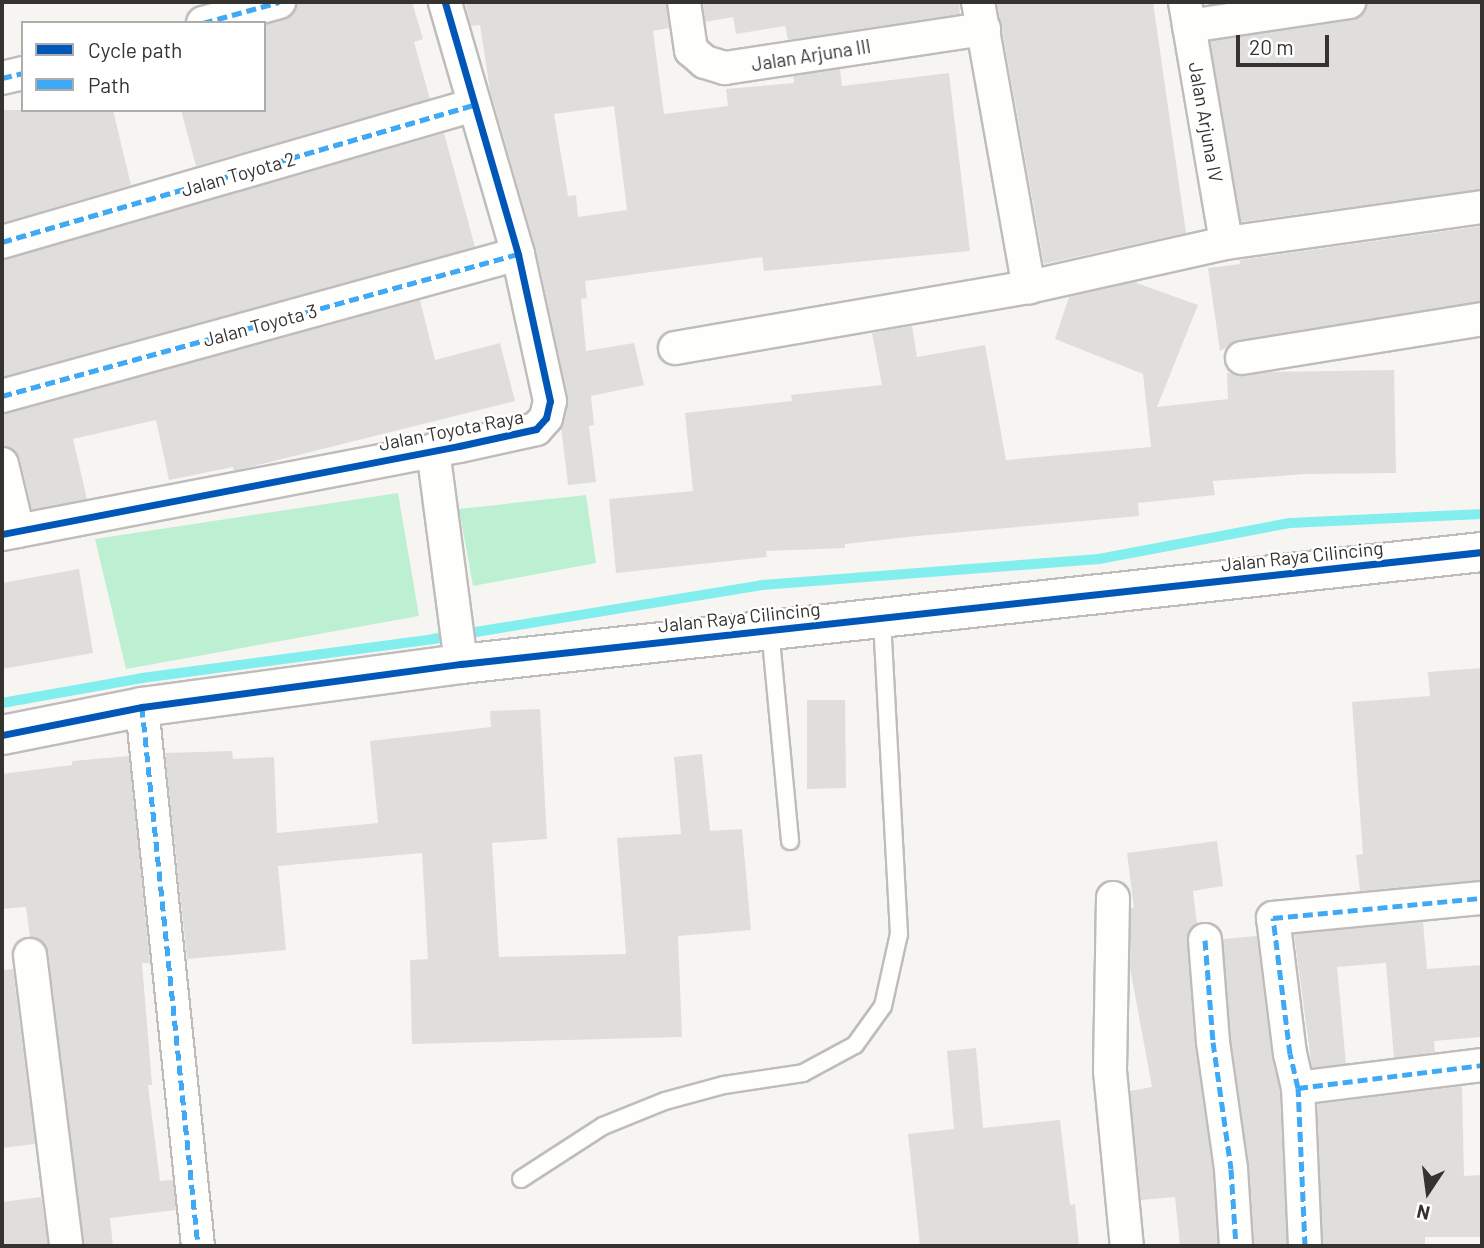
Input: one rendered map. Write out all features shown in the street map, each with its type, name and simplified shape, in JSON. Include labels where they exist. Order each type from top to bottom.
[{"type":"street","points":[[210,21],[279,2]]},
{"type":"street","name":"Jalan Toyota Raya","points":[[10,533],[536,429],[546,418],[550,401],[519,254],[445,2]]},
{"type":"street","name":"Jalan Arjuna III","points":[[684,2],[691,50],[705,62],[725,68],[981,15],[1028,287]]},
{"type":"street","points":[[1187,14],[1349,2]]},
{"type":"street","name":"Jalan Arjuna IV","points":[[1187,14],[1226,243]]},
{"type":"street","points":[[2,78],[21,73]]},
{"type":"street","name":"Jalan Toyota 2","points":[[2,242],[474,105]]},
{"type":"street","points":[[675,348],[1028,287],[1226,243],[1482,207]]},
{"type":"street","name":"Jalan Toyota 3","points":[[2,397],[519,254]]},
{"type":"street","points":[[1242,358],[1482,319]]},
{"type":"street","points":[[433,450],[460,654]]},
{"type":"street","points":[[2,464],[10,533]]},
{"type":"street","name":"Jalan Raya Cilincing","points":[[2,735],[142,707],[460,654],[770,629],[1482,552]]},
{"type":"street","points":[[142,707],[198,1246]]},
{"type":"street","points":[[1113,898],[1110,1071],[1127,1246]]},
{"type":"street","points":[[1305,1246],[1298,1088],[1290,1054],[1273,918],[1482,898]]},
{"type":"street","points":[[1205,940],[1213,1042],[1231,1169],[1236,1246]]},
{"type":"street","points":[[30,956],[66,1246]]},
{"type":"street","points":[[1298,1088],[1482,1065]]},
{"type":"lane","points":[[521,1179],[603,1126],[665,1101],[724,1085],[803,1073],[855,1045],[883,1006],[899,934],[882,617]]},
{"type":"lane","points":[[770,629],[790,841]]},
{"type":"green space","points":[[398,493],[419,616],[126,669],[95,539]]},
{"type":"green space","points":[[586,495],[596,563],[473,586],[459,509]]},
{"type":"building","points":[[297,2],[412,2],[423,39],[414,42],[430,99],[196,166],[182,112],[266,112],[266,24],[292,15]]},
{"type":"building","points":[[465,2],[666,2],[669,28],[653,31],[664,114],[728,106],[726,89],[794,83],[793,76],[840,69],[842,86],[949,73],[970,251],[764,271],[762,257],[585,281],[587,298],[581,299],[586,351],[634,343],[644,385],[591,396],[594,425],[589,426],[596,482],[568,485],[561,427],[568,397],[536,249],[490,90],[480,25],[471,26]],"holes":[[[614,106],[627,210],[578,217],[576,195],[568,196],[554,114]]]},
{"type":"building","points":[[703,2],[959,2],[960,14],[788,40],[785,26],[736,34],[733,17],[705,22]]},
{"type":"building","points":[[997,2],[1153,2],[1186,233],[1044,264]]},
{"type":"building","points":[[1482,2],[1482,189],[1241,222],[1210,41],[1352,20],[1361,16],[1367,4]]},
{"type":"building","points":[[2,110],[113,112],[131,185],[2,223]]},
{"type":"building","points":[[444,133],[475,247],[2,377],[2,260]]},
{"type":"building","points":[[1482,226],[1482,301],[1239,340],[1220,351],[1208,268],[1240,264],[1240,260]]},
{"type":"building","points":[[1134,282],[1198,305],[1157,407],[1228,399],[1227,373],[1244,376],[1270,372],[1394,370],[1396,473],[1306,474],[1213,481],[1215,495],[1138,503],[1139,516],[917,536],[845,544],[845,548],[766,551],[767,557],[616,573],[609,499],[693,491],[685,413],[792,401],[791,395],[882,385],[872,333],[912,326],[917,357],[985,345],[1006,460],[1151,447],[1143,374],[1055,339],[1069,297]]},
{"type":"building","points":[[420,300],[435,360],[500,343],[515,401],[234,471],[233,467],[169,480],[156,420],[73,439],[87,499],[32,510],[20,459],[15,451],[3,446],[2,414]]},
{"type":"building","points":[[79,569],[93,653],[2,669],[2,583]]},
{"type":"building","points":[[1482,668],[1482,880],[1360,891],[1356,855],[1363,854],[1352,702],[1430,696],[1428,672]]},
{"type":"building","points":[[807,700],[845,700],[846,788],[807,789]]},
{"type":"building","points":[[540,709],[547,839],[492,843],[499,957],[626,954],[617,838],[681,834],[674,757],[702,754],[710,831],[742,829],[751,930],[678,936],[682,1037],[412,1044],[410,960],[428,959],[422,853],[278,866],[286,950],[187,959],[165,753],[232,751],[233,759],[274,757],[277,833],[378,823],[370,741],[491,727],[490,711]]},
{"type":"building","points":[[129,756],[150,963],[142,963],[152,1085],[148,1085],[160,1181],[173,1180],[176,1210],[110,1218],[113,1246],[84,1246],[48,952],[44,943],[30,937],[26,907],[2,909],[2,774],[72,765],[72,761]]},
{"type":"building","points":[[1217,841],[1223,886],[1193,891],[1197,924],[1189,932],[1187,941],[1195,1045],[1213,1171],[1218,1246],[1180,1246],[1175,1197],[1141,1200],[1130,1091],[1152,1087],[1130,968],[1131,908],[1134,908],[1127,853]]},
{"type":"building","points":[[1423,922],[1427,969],[1482,965],[1482,1037],[1434,1041],[1435,1052],[1394,1058],[1386,963],[1337,967],[1346,1064],[1312,1068],[1294,934]]},
{"type":"building","points":[[1257,936],[1272,1056],[1280,1091],[1287,1246],[1254,1246],[1249,1167],[1231,1040],[1223,939]]},
{"type":"building","points":[[13,969],[35,1144],[2,1148],[2,970]]},
{"type":"building","points":[[976,1048],[983,1128],[1060,1120],[1070,1205],[1075,1204],[1079,1246],[920,1246],[908,1134],[954,1129],[947,1051]]},
{"type":"building","points":[[1462,1086],[1464,1176],[1482,1175],[1482,1237],[1425,1237],[1425,1246],[1323,1246],[1317,1104]]},
{"type":"building","points":[[41,1197],[48,1246],[2,1246],[2,1202]]},
{"type":"waterway","points":[[2,703],[142,678],[433,639],[761,585],[1099,559],[1290,523],[1482,514]]},
{"type":"marked path","points":[[210,21],[279,2]]},
{"type":"marked path","points":[[2,78],[21,73]]},
{"type":"marked path","points":[[2,242],[474,105]]},
{"type":"marked path","points":[[2,396],[518,254]]},
{"type":"marked path","points":[[142,707],[198,1246]]},
{"type":"marked path","points":[[1305,1246],[1298,1088],[1290,1054],[1273,918],[1482,898]]},
{"type":"marked path","points":[[1205,940],[1213,1042],[1231,1169],[1236,1246]]},
{"type":"marked path","points":[[1298,1088],[1482,1065]]},
{"type":"cycle path","points":[[2,534],[459,446],[536,429],[546,418],[550,401],[518,254],[445,2]]},
{"type":"cycle path","points":[[2,735],[142,707],[461,664],[1482,552]]}]
